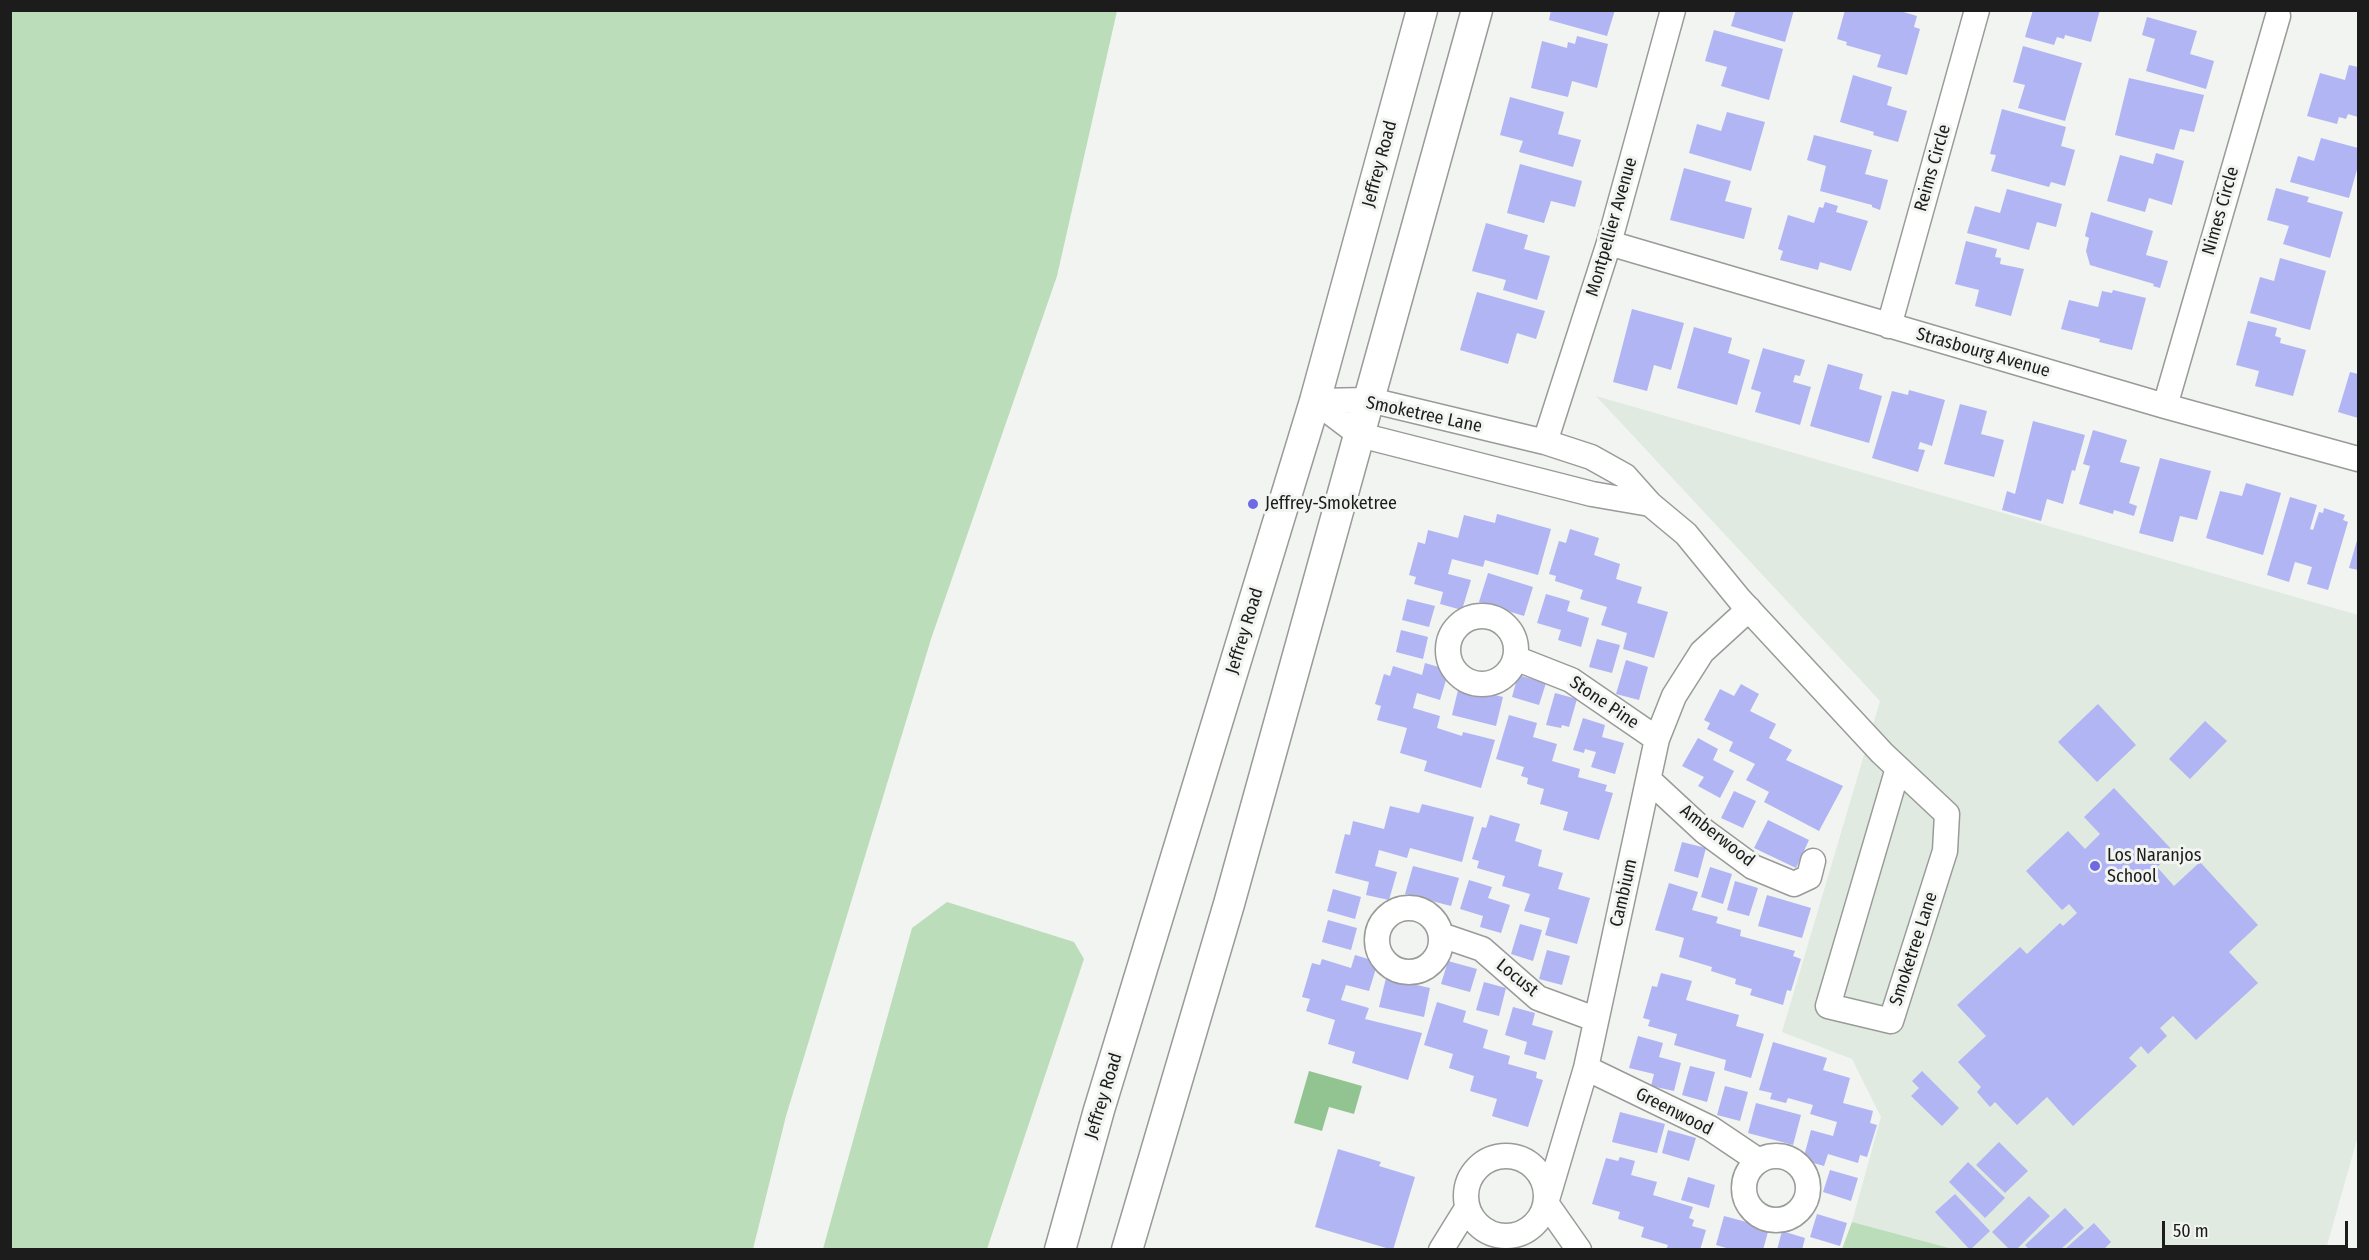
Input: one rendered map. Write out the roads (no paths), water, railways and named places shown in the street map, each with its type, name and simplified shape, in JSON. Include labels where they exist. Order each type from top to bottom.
[{"type":"main road","name":"Jeffrey Road","points":[[1060,1250],[1100,1110],[1315,401],[1422,10]]},
{"type":"main road","points":[[1127,1250],[1229,904],[1477,10]]},
{"type":"street","name":"Montpellier Avenue","points":[[1545,442],[1609,243],[1673,10]]},
{"type":"street","name":"Reims Circle","points":[[1888,326],[1977,10]]},
{"type":"street","name":"Nimes Circle","points":[[2164,406],[2278,16]]},
{"type":"street","name":"Strasbourg Avenue","points":[[1609,243],[2164,406],[2358,459]]},
{"type":"street","name":"Smoketree Lane","points":[[1315,401],[1370,400],[1545,442],[1591,457],[1625,476],[1650,504],[1686,534],[1749,609],[1898,768],[1947,814],[1945,851],[1891,1021],[1828,1006],[1898,768]]},
{"type":"street","name":"Smoketree Lane","points":[[1315,401],[1360,435],[1592,494],[1650,504]]},
{"type":"street","name":"Cambium","points":[[1546,1203],[1586,1068],[1657,739],[1674,696],[1702,652],[1749,609]]},
{"type":"street","name":"Stone Pine","points":[[1515,658],[1571,680],[1657,739]]},
{"type":"street","name":"Amberwood","points":[[1649,780],[1704,831],[1753,867],[1794,884],[1809,877],[1813,861]]},
{"type":"street","name":"Locust","points":[[1441,935],[1482,949],[1538,998],[1595,1019]]},
{"type":"street","name":"Greenwood","points":[[1586,1068],[1710,1128],[1759,1161]]},
{"type":"street","points":[[1511,1156],[1524,1160],[1535,1167],[1544,1184],[1546,1203],[1542,1215],[1534,1226],[1522,1233],[1509,1237],[1483,1230],[1473,1220],[1467,1208],[1466,1194],[1469,1181],[1476,1169],[1486,1161],[1498,1157],[1511,1156]]},
{"type":"street","points":[[1546,1203],[1579,1250]]},
{"type":"street","points":[[1442,1250],[1467,1208]]},
{"type":"place","name":"Jeffrey-Smoketree","points":[[1253,504]]},
{"type":"place","name":"Los Naranjos School","points":[[2095,866]]}]
